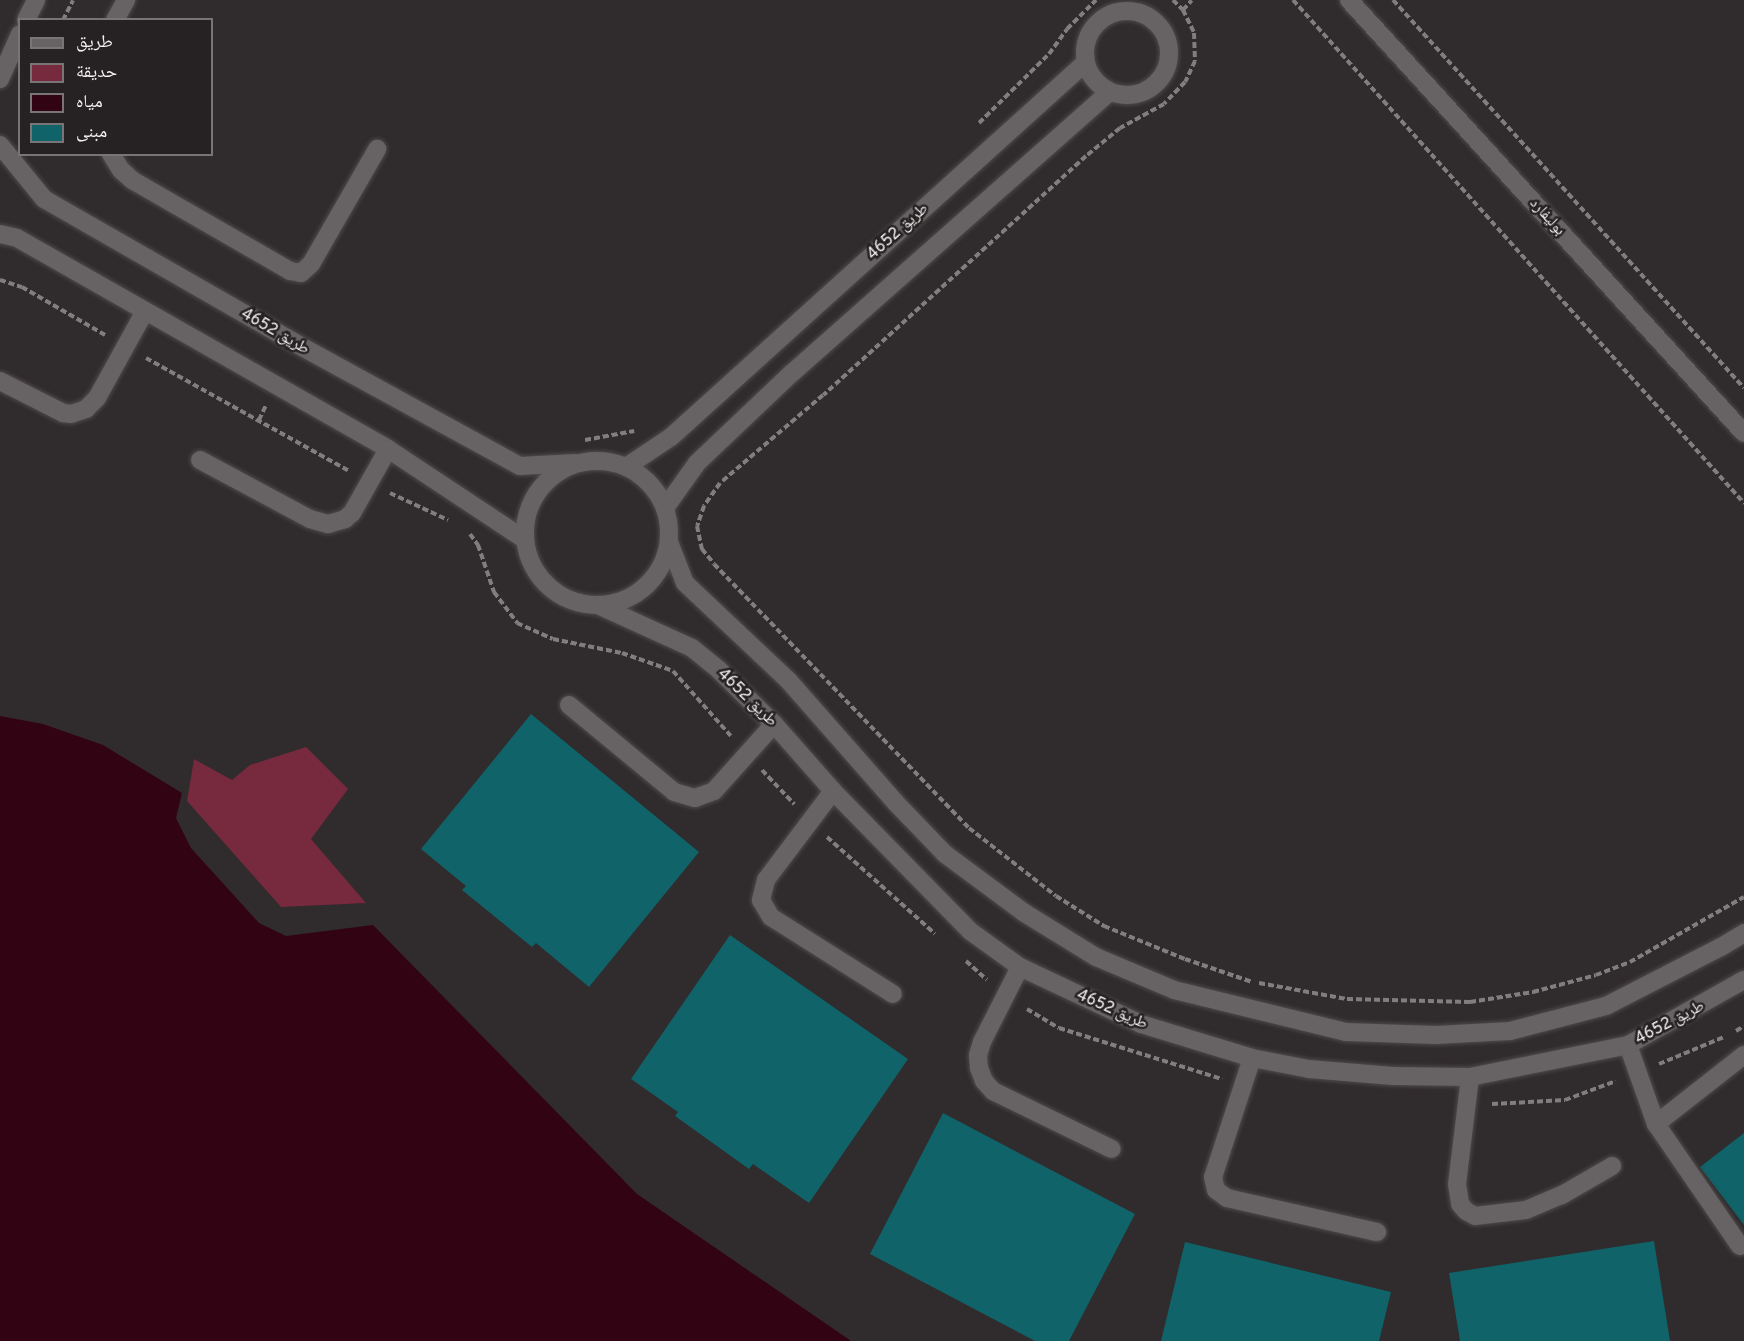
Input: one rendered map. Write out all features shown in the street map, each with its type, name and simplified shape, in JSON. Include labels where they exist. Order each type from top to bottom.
[{"type":"street","points":[[27,18],[36,0]]},
{"type":"street","points":[[116,18],[126,0]]},
{"type":"street","name":"بوليفارد","points":[[1349,0],[1744,433]]},
{"type":"street","points":[[1132,11],[1147,16],[1159,27],[1167,40],[1169,57],[1165,72],[1155,85],[1141,93],[1126,95],[1110,92],[1095,79],[1086,62],[1085,46],[1091,31],[1109,16],[1132,11]]},
{"type":"street","points":[[0,79],[18,38]]},
{"type":"street","name":"طريق 4652","points":[[626,467],[671,437],[1086,62]]},
{"type":"street","name":"طريق 4652","points":[[665,508],[697,463],[792,373],[1110,92]]},
{"type":"street","name":"طريق 4652","points":[[0,145],[44,199],[294,343],[520,466],[575,464]]},
{"type":"street","points":[[113,156],[132,180],[290,271],[301,273],[312,264],[377,149]]},
{"type":"street","points":[[0,234],[17,238],[388,449],[524,539]]},
{"type":"street","points":[[0,381],[56,410],[71,414],[79,412],[97,398],[145,310]]},
{"type":"street","points":[[200,460],[310,519],[328,524],[345,519],[352,513],[388,449]]},
{"type":"street","points":[[669,542],[662,567],[646,587],[625,601],[600,606],[578,604],[558,595],[540,580],[529,561],[524,539],[526,515],[536,492],[553,474],[575,464],[601,460],[626,467],[642,477],[656,491],[665,508],[669,542],[686,584],[788,680],[895,802],[945,854],[1023,912],[1096,957],[1174,990],[1346,1032],[1437,1035],[1510,1031],[1606,1006],[1744,933]]},
{"type":"street","name":"طريق 4652","points":[[600,606],[692,648],[719,670],[774,724],[833,792],[970,931],[1020,967],[1141,1024],[1252,1058],[1309,1069],[1393,1076],[1470,1077],[1628,1045],[1744,980]]},
{"type":"street","points":[[569,705],[674,792],[694,798],[714,791],[774,724]]},
{"type":"street","points":[[833,792],[766,880],[761,900],[771,917],[893,994]]},
{"type":"street","points":[[1020,967],[982,1042],[978,1055],[979,1068],[984,1081],[993,1091],[1112,1149]]},
{"type":"street","points":[[1628,1045],[1656,1124],[1740,1246]]},
{"type":"street","points":[[1656,1124],[1744,1056]]},
{"type":"street","points":[[1252,1058],[1213,1177],[1216,1190],[1227,1198],[1377,1232]]},
{"type":"street","points":[[1470,1077],[1457,1184],[1460,1204],[1466,1211],[1475,1216],[1526,1210],[1562,1195],[1612,1166]]},
{"type":"path","points":[[64,18],[73,0]]},
{"type":"path","points":[[977,124],[1050,54],[1067,29],[1096,0]]},
{"type":"path","points":[[1173,0],[1183,10],[1194,33],[1195,61],[1185,82],[1164,104],[1120,128],[1086,156],[823,395],[720,483],[704,506],[697,526],[702,549],[969,828],[1056,896],[1104,926],[1185,959],[1254,982],[1347,999],[1470,1002],[1533,992],[1596,975],[1630,962],[1744,897]]},
{"type":"path","points":[[1183,10],[1192,0]]},
{"type":"path","points":[[1293,0],[1744,503]]},
{"type":"path","points":[[1393,0],[1744,388]]},
{"type":"path","points":[[0,280],[22,287],[370,482],[450,521]]},
{"type":"path","points":[[577,441],[641,429]]},
{"type":"path","points":[[465,531],[478,545],[494,592],[517,623],[553,639],[622,653],[673,671]]},
{"type":"green space","points":[[306,747],[348,789],[311,839],[366,903],[281,907],[187,801],[194,759],[232,780],[250,765]]},
{"type":"water","points":[[0,716],[43,724],[103,745],[182,793],[176,818],[191,848],[259,923],[286,936],[373,925],[637,1194],[851,1341],[0,1341]]},
{"type":"building","points":[[531,714],[699,852],[589,987],[536,943],[532,947],[462,890],[466,886],[421,849]]},
{"type":"building","points":[[730,935],[908,1059],[809,1203],[753,1164],[749,1169],[675,1116],[678,1112],[631,1079]]},
{"type":"building","points":[[943,1113],[1135,1214],[1069,1341],[1035,1341],[870,1254]]},
{"type":"building","points":[[1744,1133],[1744,1225],[1700,1167]]},
{"type":"building","points":[[1654,1241],[1670,1341],[1460,1341],[1449,1273]]},
{"type":"building","points":[[1185,1242],[1391,1292],[1379,1341],[1161,1341]]}]
